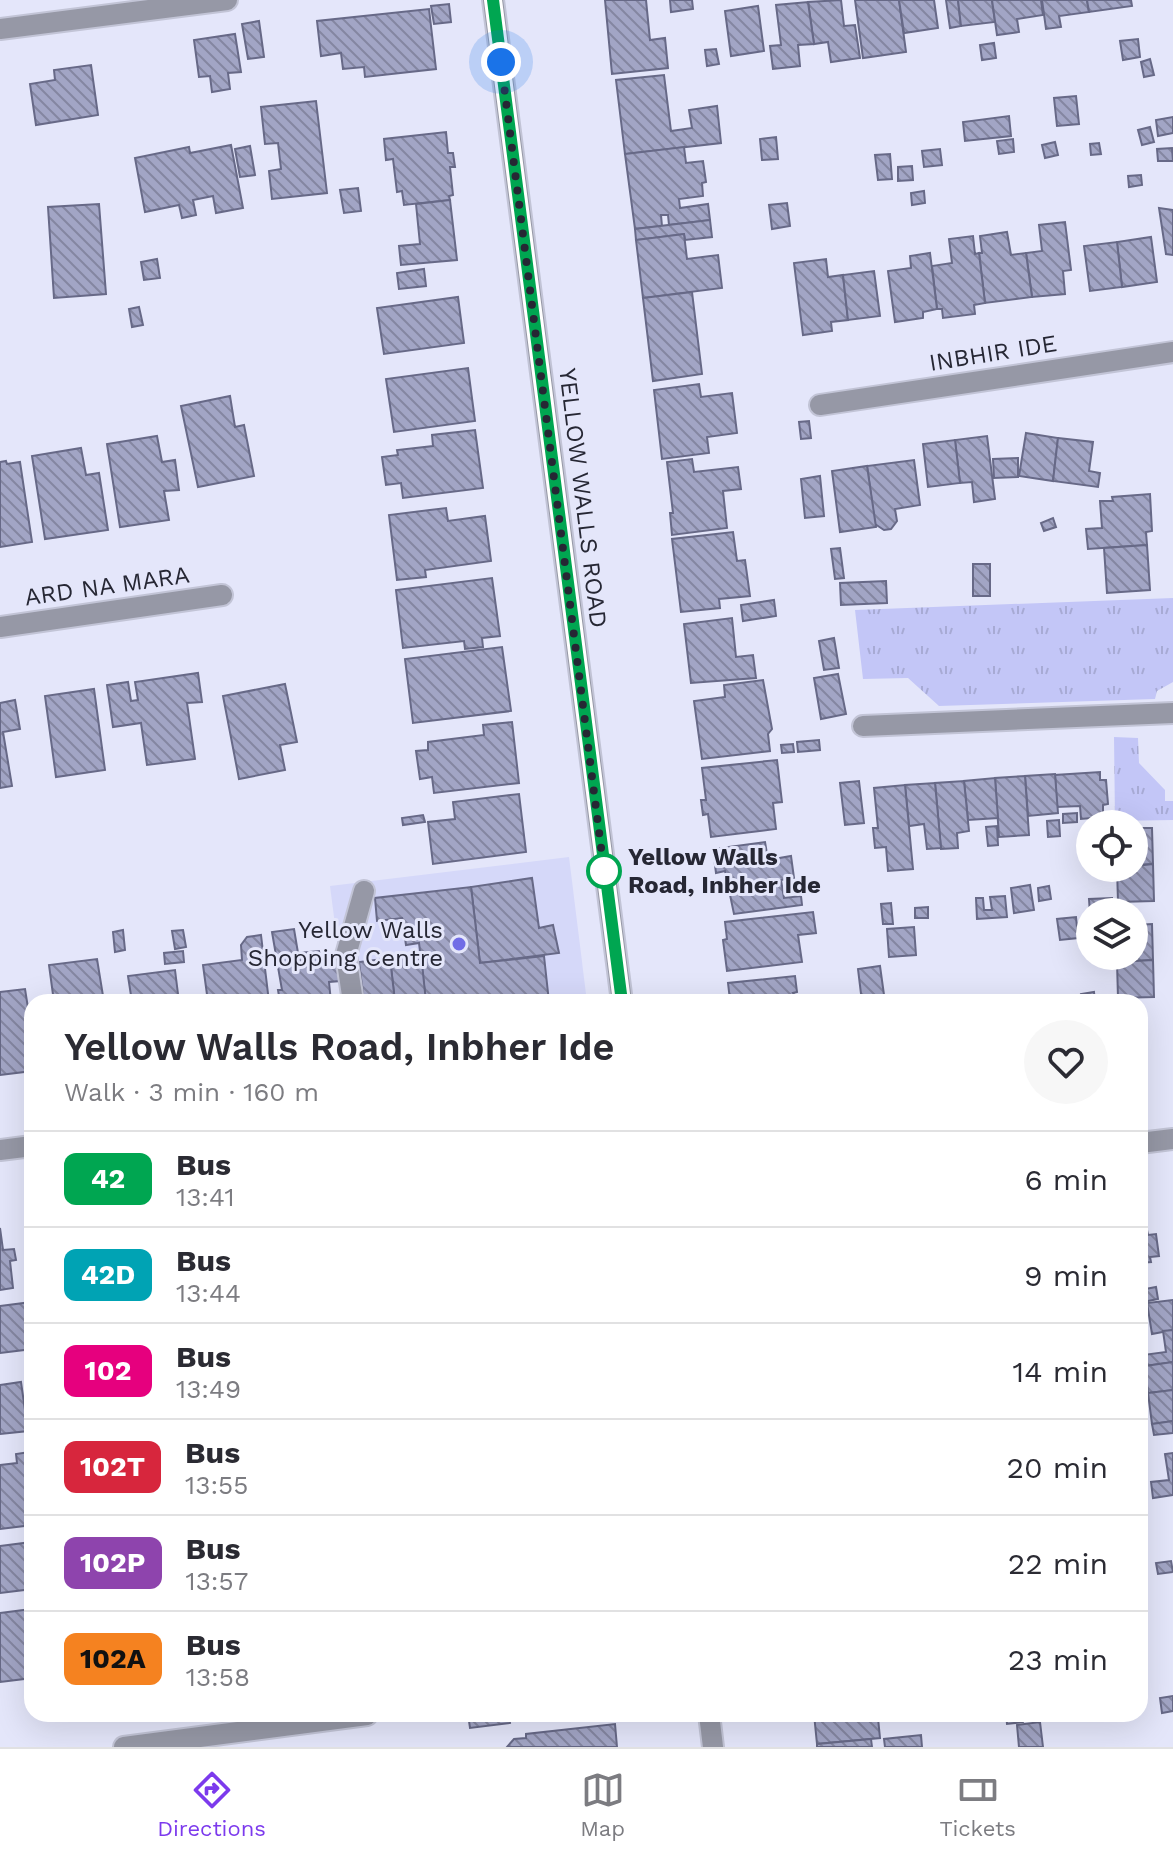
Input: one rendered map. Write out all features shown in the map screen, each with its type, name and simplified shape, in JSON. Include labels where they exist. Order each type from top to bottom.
[{"type":"street","points":[[0,29],[106,8],[227,0]]},
{"type":"street","name":"YELLOW WALLS ROAD","points":[[493,0],[621,994]]},
{"type":"street","name":"INBHIR IDE","points":[[820,405],[1173,352]]},
{"type":"street","name":"ARD NA MARA","points":[[0,627],[222,595]]},
{"type":"street","points":[[863,726],[1173,713]]},
{"type":"street","points":[[352,994],[346,955],[364,891]]},
{"type":"street","points":[[1148,1142],[1173,1139]]},
{"type":"street","points":[[0,1150],[24,1147]]},
{"type":"street","points":[[124,1747],[314,1722]]},
{"type":"street","points":[[710,1722],[713,1747]]},
{"type":"shaded area","name":"Yellow Walls Shopping Centre","points":[[569,857],[586,994],[344,994],[330,886]]},
{"type":"green space","points":[[1173,598],[1173,682],[1157,691],[1155,699],[939,706],[908,678],[863,679],[855,610]]},
{"type":"green space","points":[[1114,737],[1138,738],[1139,763],[1165,790],[1165,801],[1173,801],[1173,820],[1148,820],[1148,810],[1115,810]]},
{"type":"building","points":[[605,0],[646,0],[650,40],[665,38],[668,68],[612,74]]},
{"type":"building","points":[[670,0],[692,0],[693,9],[671,12]]},
{"type":"building","points":[[841,0],[844,26],[855,25],[860,58],[831,62],[828,42],[814,44],[808,2]]},
{"type":"building","points":[[855,0],[899,0],[906,52],[863,58]]},
{"type":"building","points":[[899,0],[934,0],[938,28],[904,33]]},
{"type":"building","points":[[946,0],[958,0],[961,26],[950,28]]},
{"type":"building","points":[[958,0],[992,0],[995,22],[961,26]]},
{"type":"building","points":[[992,0],[1041,0],[1043,15],[1017,19],[1019,32],[997,35]]},
{"type":"building","points":[[1042,0],[1087,0],[1089,12],[1059,16],[1061,27],[1046,29]]},
{"type":"building","points":[[1087,0],[1131,0],[1132,6],[1089,12]]},
{"type":"building","points":[[808,2],[814,44],[798,45],[800,66],[773,69],[770,46],[781,45],[776,5]]},
{"type":"building","points":[[449,4],[451,22],[434,24],[431,6]]},
{"type":"building","points":[[758,6],[764,51],[731,56],[725,11]]},
{"type":"building","points":[[429,9],[436,69],[365,77],[364,67],[343,69],[341,53],[321,56],[317,21]]},
{"type":"building","points":[[259,21],[264,57],[248,59],[242,24]]},
{"type":"building","points":[[235,34],[241,72],[228,73],[230,89],[212,92],[210,76],[199,77],[194,40]]},
{"type":"building","points":[[1138,39],[1140,57],[1123,60],[1120,41]]},
{"type":"building","points":[[994,43],[996,58],[982,60],[980,45]]},
{"type":"building","points":[[716,49],[719,64],[707,66],[705,50]]},
{"type":"building","points":[[1150,59],[1154,75],[1144,77],[1141,62]]},
{"type":"building","points":[[91,65],[98,115],[36,125],[30,84],[55,80],[54,70]]},
{"type":"building","points":[[664,75],[671,131],[692,128],[689,110],[717,106],[721,143],[625,154],[616,80]]},
{"type":"building","points":[[1076,96],[1079,124],[1057,126],[1054,98]]},
{"type":"building","points":[[316,101],[327,193],[272,199],[269,171],[281,169],[278,143],[265,144],[261,107]]},
{"type":"building","points":[[1009,116],[1011,136],[965,141],[963,122]]},
{"type":"building","points":[[1173,117],[1173,133],[1158,136],[1156,120]]},
{"type":"building","points":[[1150,127],[1154,142],[1142,145],[1138,130]]},
{"type":"building","points":[[446,132],[448,153],[453,153],[455,167],[450,167],[453,195],[449,196],[450,200],[404,205],[402,191],[397,192],[393,159],[386,160],[384,139]]},
{"type":"building","points":[[776,137],[778,159],[762,160],[760,139]]},
{"type":"building","points":[[1013,139],[1014,152],[999,154],[997,141]]},
{"type":"building","points":[[1055,142],[1058,155],[1045,158],[1042,145]]},
{"type":"building","points":[[1099,143],[1101,154],[1091,155],[1090,144]]},
{"type":"building","points":[[231,145],[243,208],[216,213],[213,196],[193,200],[196,215],[182,218],[179,205],[145,212],[135,158],[189,147],[190,153]]},
{"type":"building","points":[[250,146],[255,175],[240,177],[235,149]]},
{"type":"building","points":[[684,147],[686,163],[703,161],[706,182],[702,183],[703,196],[679,199],[680,208],[708,204],[710,220],[669,225],[668,215],[661,215],[662,226],[635,229],[625,154]]},
{"type":"building","points":[[1172,148],[1173,161],[1158,161],[1157,149]]},
{"type":"building","points":[[940,149],[942,165],[924,167],[922,151]]},
{"type":"building","points":[[890,154],[892,179],[878,180],[875,155]]},
{"type":"building","points":[[912,166],[913,180],[898,181],[898,167]]},
{"type":"building","points":[[1141,175],[1142,185],[1129,187],[1128,176]]},
{"type":"building","points":[[358,188],[361,211],[344,213],[340,190]]},
{"type":"building","points":[[924,191],[925,203],[912,205],[911,193]]},
{"type":"building","points":[[450,200],[457,260],[401,265],[399,246],[420,244],[416,204]]},
{"type":"building","points":[[787,203],[790,226],[772,229],[769,205]]},
{"type":"building","points":[[99,204],[106,294],[54,298],[48,207]]},
{"type":"building","points":[[1159,208],[1173,210],[1173,255],[1166,254]]},
{"type":"building","points":[[710,220],[712,237],[685,240],[684,234],[636,240],[635,229]]},
{"type":"building","points":[[1065,222],[1071,270],[1063,271],[1065,294],[1032,297],[1026,253],[1042,251],[1039,225]]},
{"type":"building","points":[[1007,232],[1011,255],[1026,253],[1032,297],[985,303],[980,236]]},
{"type":"building","points":[[684,234],[687,259],[718,255],[722,288],[643,298],[636,240]]},
{"type":"building","points":[[973,236],[975,254],[979,253],[985,303],[974,305],[975,314],[943,318],[942,309],[937,309],[932,266],[952,263],[949,239]]},
{"type":"building","points":[[1151,237],[1157,282],[1122,287],[1117,242]]},
{"type":"building","points":[[1117,242],[1122,287],[1090,291],[1084,246]]},
{"type":"building","points":[[930,253],[937,309],[923,312],[923,318],[895,322],[888,271],[911,268],[910,256]]},
{"type":"building","points":[[157,259],[160,278],[144,280],[141,262]]},
{"type":"building","points":[[826,259],[828,277],[843,275],[848,320],[831,322],[832,331],[803,335],[794,263]]},
{"type":"building","points":[[424,269],[426,286],[399,289],[397,273]]},
{"type":"building","points":[[874,271],[880,316],[848,320],[843,275]]},
{"type":"building","points":[[692,292],[702,374],[653,381],[643,298]]},
{"type":"building","points":[[458,297],[464,343],[384,354],[377,308]]},
{"type":"building","points":[[139,307],[143,325],[132,327],[129,309]]},
{"type":"building","points":[[468,368],[475,421],[394,432],[386,379]]},
{"type":"building","points":[[699,384],[701,397],[732,393],[737,433],[707,437],[709,453],[662,459],[654,390]]},
{"type":"building","points":[[230,396],[235,427],[244,425],[254,476],[198,487],[181,406]]},
{"type":"building","points":[[809,421],[811,438],[801,439],[799,422]]},
{"type":"building","points":[[475,430],[483,488],[403,498],[401,483],[386,485],[382,457],[398,455],[397,450],[433,446],[432,435]]},
{"type":"building","points":[[1026,433],[1058,438],[1053,481],[1019,476]]},
{"type":"building","points":[[157,436],[162,462],[175,460],[179,490],[164,491],[169,520],[120,527],[107,444]]},
{"type":"building","points":[[987,436],[995,499],[974,502],[972,482],[960,483],[955,440]]},
{"type":"building","points":[[1058,438],[1093,442],[1089,471],[1100,473],[1098,487],[1053,481]]},
{"type":"building","points":[[955,440],[960,483],[928,487],[923,444]]},
{"type":"building","points":[[81,448],[86,475],[99,473],[108,530],[45,539],[32,456]]},
{"type":"building","points":[[1018,458],[1018,477],[994,478],[993,459]]},
{"type":"building","points":[[692,459],[694,472],[738,467],[741,489],[723,491],[727,528],[672,535],[670,513],[673,513],[667,462]]},
{"type":"building","points":[[914,460],[920,505],[895,509],[897,521],[891,529],[884,530],[875,524],[867,466]]},
{"type":"building","points":[[6,461],[7,464],[20,462],[32,542],[0,547],[0,462]]},
{"type":"building","points":[[867,466],[876,527],[840,532],[832,471]]},
{"type":"building","points":[[820,476],[824,516],[805,518],[801,479]]},
{"type":"building","points":[[1150,494],[1152,531],[1146,532],[1147,545],[1088,549],[1086,529],[1102,528],[1100,501]]},
{"type":"building","points":[[446,508],[448,521],[485,516],[491,561],[425,570],[426,577],[397,580],[389,515]]},
{"type":"building","points":[[1053,518],[1056,527],[1044,531],[1041,523]]},
{"type":"building","points":[[733,532],[737,561],[745,560],[750,596],[719,599],[720,608],[681,612],[672,539]]},
{"type":"building","points":[[1147,545],[1150,590],[1107,593],[1104,548]]},
{"type":"building","points":[[840,548],[844,578],[835,579],[831,549]]},
{"type":"building","points":[[973,564],[990,564],[990,596],[973,596]]},
{"type":"building","points":[[492,578],[500,636],[482,638],[483,647],[465,649],[464,641],[403,648],[396,590]]},
{"type":"building","points":[[886,581],[887,603],[841,605],[840,583]]},
{"type":"building","points":[[774,600],[776,616],[743,621],[741,605]]},
{"type":"building","points":[[732,618],[736,657],[753,655],[756,678],[691,683],[684,624]]},
{"type":"building","points":[[834,638],[839,668],[824,670],[819,641]]},
{"type":"building","points":[[502,647],[511,711],[413,723],[405,659]]},
{"type":"building","points":[[198,673],[202,702],[187,703],[195,759],[147,765],[141,723],[113,727],[107,685],[128,682],[131,701],[138,700],[135,682]]},
{"type":"building","points":[[838,674],[846,714],[821,719],[814,678]]},
{"type":"building","points":[[763,680],[772,729],[768,734],[770,751],[702,759],[694,701],[725,697],[724,685]]},
{"type":"building","points":[[285,684],[297,742],[280,745],[285,770],[239,779],[223,696]]},
{"type":"building","points":[[94,689],[105,770],[56,777],[45,696]]},
{"type":"building","points":[[15,700],[20,729],[3,732],[12,786],[0,788],[0,703]]},
{"type":"building","points":[[512,722],[519,783],[434,793],[432,777],[420,779],[416,751],[428,750],[428,742],[484,735],[483,725]]},
{"type":"building","points":[[819,740],[820,750],[798,752],[797,742]]},
{"type":"building","points":[[793,744],[794,752],[782,753],[781,745]]},
{"type":"building","points":[[777,760],[782,802],[773,803],[776,829],[711,837],[708,814],[703,815],[701,800],[706,800],[702,768]]},
{"type":"building","points":[[1100,772],[1100,780],[1106,780],[1108,804],[1103,805],[1103,810],[1080,810],[1080,806],[1057,807],[1055,775]]},
{"type":"building","points":[[1055,774],[1058,813],[1028,816],[1025,776]]},
{"type":"building","points":[[1025,776],[1029,835],[999,837],[995,778]]},
{"type":"building","points":[[995,778],[998,818],[968,820],[964,781]]},
{"type":"building","points":[[859,781],[864,823],[845,825],[840,783]]},
{"type":"building","points":[[964,781],[969,831],[957,833],[958,848],[941,849],[935,783]]},
{"type":"building","points":[[935,783],[941,848],[927,849],[924,824],[909,826],[905,785]]},
{"type":"building","points":[[905,785],[913,869],[888,871],[886,847],[875,848],[873,828],[878,828],[874,788]]},
{"type":"building","points":[[519,794],[526,852],[433,864],[428,822],[455,819],[453,802]]},
{"type":"building","points":[[1076,813],[1076,822],[1063,823],[1063,814]]},
{"type":"building","points":[[423,815],[425,822],[403,825],[402,818]]},
{"type":"building","points":[[1059,820],[1060,836],[1048,837],[1047,821]]},
{"type":"building","points":[[997,826],[998,845],[988,846],[986,827]]},
{"type":"building","points":[[1148,828],[1152,828],[1153,864],[1148,864]]},
{"type":"building","points":[[765,842],[768,860],[791,856],[794,878],[781,880],[784,898],[801,896],[802,905],[734,914],[725,871],[716,873],[713,849]]},
{"type":"building","points":[[1153,864],[1154,901],[1148,901],[1148,898],[1118,898],[1117,882],[1148,882],[1148,865]]},
{"type":"building","points":[[532,878],[539,928],[553,925],[559,953],[480,963],[471,887]]},
{"type":"building","points":[[1030,885],[1034,910],[1014,913],[1011,888]]},
{"type":"building","points":[[1049,886],[1051,899],[1039,901],[1038,888]]},
{"type":"building","points":[[471,887],[480,963],[544,956],[548,994],[425,994],[419,943],[406,945],[402,918],[377,921],[375,898]]},
{"type":"building","points":[[1005,896],[1007,917],[977,919],[976,898],[983,898],[984,910],[992,910],[990,897]]},
{"type":"building","points":[[891,903],[893,924],[883,924],[881,904]]},
{"type":"building","points":[[928,907],[928,918],[915,918],[915,908]]},
{"type":"building","points":[[813,912],[816,933],[798,935],[802,962],[727,971],[723,940],[727,939],[725,922]]},
{"type":"building","points":[[1076,917],[1076,938],[1060,940],[1057,919]]},
{"type":"building","points":[[1148,924],[1152,924],[1153,960],[1148,960]]},
{"type":"building","points":[[914,927],[916,955],[889,957],[887,929]]},
{"type":"building","points":[[294,929],[298,953],[319,951],[320,956],[336,953],[340,981],[329,982],[330,994],[279,994],[278,990],[282,990],[272,932]]},
{"type":"building","points":[[123,930],[125,950],[115,952],[113,932]]},
{"type":"building","points":[[183,930],[186,947],[175,949],[172,931]]},
{"type":"building","points":[[261,935],[268,994],[207,994],[203,965],[242,960],[241,945],[247,937]]},
{"type":"building","points":[[183,951],[184,962],[165,964],[164,953]]},
{"type":"building","points":[[421,954],[425,994],[394,994],[390,958]]},
{"type":"building","points":[[390,958],[394,994],[363,994],[359,962]]},
{"type":"building","points":[[97,959],[103,994],[53,994],[49,965]]},
{"type":"building","points":[[1148,960],[1153,960],[1154,997],[1148,997],[1148,994],[1118,994],[1117,970],[1148,970]]},
{"type":"building","points":[[880,966],[884,994],[861,994],[858,969]]},
{"type":"building","points":[[175,970],[178,994],[131,994],[128,976]]},
{"type":"building","points":[[795,976],[797,992],[729,994],[728,983]]},
{"type":"building","points":[[25,989],[24,1072],[0,1075],[0,992]]},
{"type":"building","points":[[0,1228],[3,1250],[14,1249],[16,1260],[10,1261],[13,1288],[0,1290]]},
{"type":"building","points":[[1156,1234],[1159,1256],[1150,1257],[1151,1262],[1148,1262],[1148,1235]]},
{"type":"building","points":[[1156,1287],[1158,1299],[1148,1301],[1148,1288]]},
{"type":"building","points":[[1173,1300],[1173,1330],[1152,1334],[1148,1303]]},
{"type":"building","points":[[24,1303],[24,1350],[0,1353],[0,1306]]},
{"type":"building","points":[[1173,1330],[1173,1362],[1148,1366],[1148,1354],[1166,1352],[1163,1331]]},
{"type":"building","points":[[1173,1362],[1173,1390],[1148,1393],[1148,1366]]},
{"type":"building","points":[[21,1382],[24,1431],[0,1434],[0,1385]]},
{"type":"building","points":[[1173,1390],[1173,1421],[1152,1424],[1148,1393]]},
{"type":"building","points":[[1173,1421],[1173,1433],[1154,1435],[1152,1424]]},
{"type":"building","points":[[24,1453],[24,1526],[0,1529],[0,1465],[17,1463],[16,1454]]},
{"type":"building","points":[[1173,1453],[1173,1495],[1153,1498],[1151,1482],[1169,1480],[1165,1454]]},
{"type":"building","points":[[24,1543],[24,1590],[0,1593],[0,1546]]},
{"type":"building","points":[[1171,1561],[1173,1572],[1158,1574],[1156,1563]]},
{"type":"building","points":[[24,1610],[24,1679],[0,1682],[0,1613]]},
{"type":"building","points":[[1173,1696],[1173,1711],[1162,1713],[1160,1698]]},
{"type":"building","points":[[469,1722],[510,1722],[510,1723],[470,1728]]},
{"type":"building","points":[[815,1722],[878,1722],[880,1738],[817,1744]]},
{"type":"building","points":[[1040,1722],[1043,1747],[1019,1747],[1017,1725]]},
{"type":"building","points":[[615,1724],[617,1747],[507,1747],[514,1739],[526,1738],[526,1734]]},
{"type":"building","points":[[921,1735],[922,1747],[885,1747],[884,1739]]},
{"type":"building","points":[[871,1739],[872,1747],[817,1747],[817,1744]]},
{"type":"bus line","name":"42","points":[[493,0],[621,994]]},
{"type":"place","name":"Yellow Walls Road, Inbher Ide","points":[[604,871]]},
{"type":"place","name":"Yellow Walls Shopping Centre","points":[[459,944]]},
{"type":"route","points":[[501,62],[604,871]]}]
